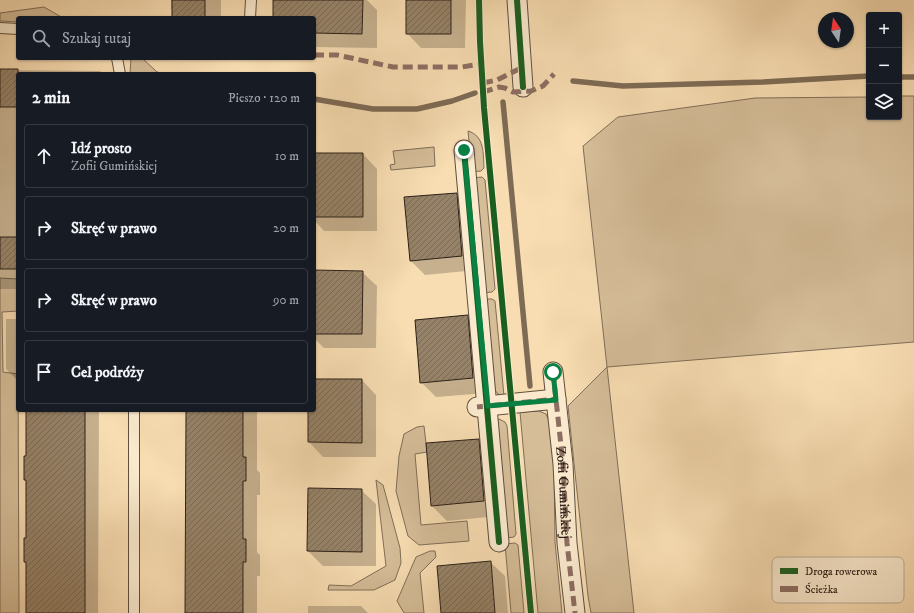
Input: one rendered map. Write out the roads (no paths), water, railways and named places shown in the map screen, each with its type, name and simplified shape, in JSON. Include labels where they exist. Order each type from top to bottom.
[{"type":"street","points":[[517,0],[523,87]]},
{"type":"street","points":[[464,150],[482,407],[500,542]]},
{"type":"street","name":"Zofii Gumińskiej","points":[[553,372],[563,464],[567,543],[574,613]]},
{"type":"street","points":[[482,407],[556,400]]},
{"type":"lane","points":[[250,0],[250,16]]},
{"type":"lane","points":[[0,28],[16,29]]},
{"type":"lane","points":[[117,60],[120,72]]},
{"type":"lane","points":[[134,412],[134,613]]},
{"type":"waterway","points":[[573,81],[623,86],[763,82],[866,76]]},
{"type":"waterway","points":[[902,77],[914,77]]},
{"type":"waterway","points":[[316,99],[373,109],[417,109],[452,101],[475,93]]},
{"type":"waterway","points":[[503,102],[530,386]]}]
